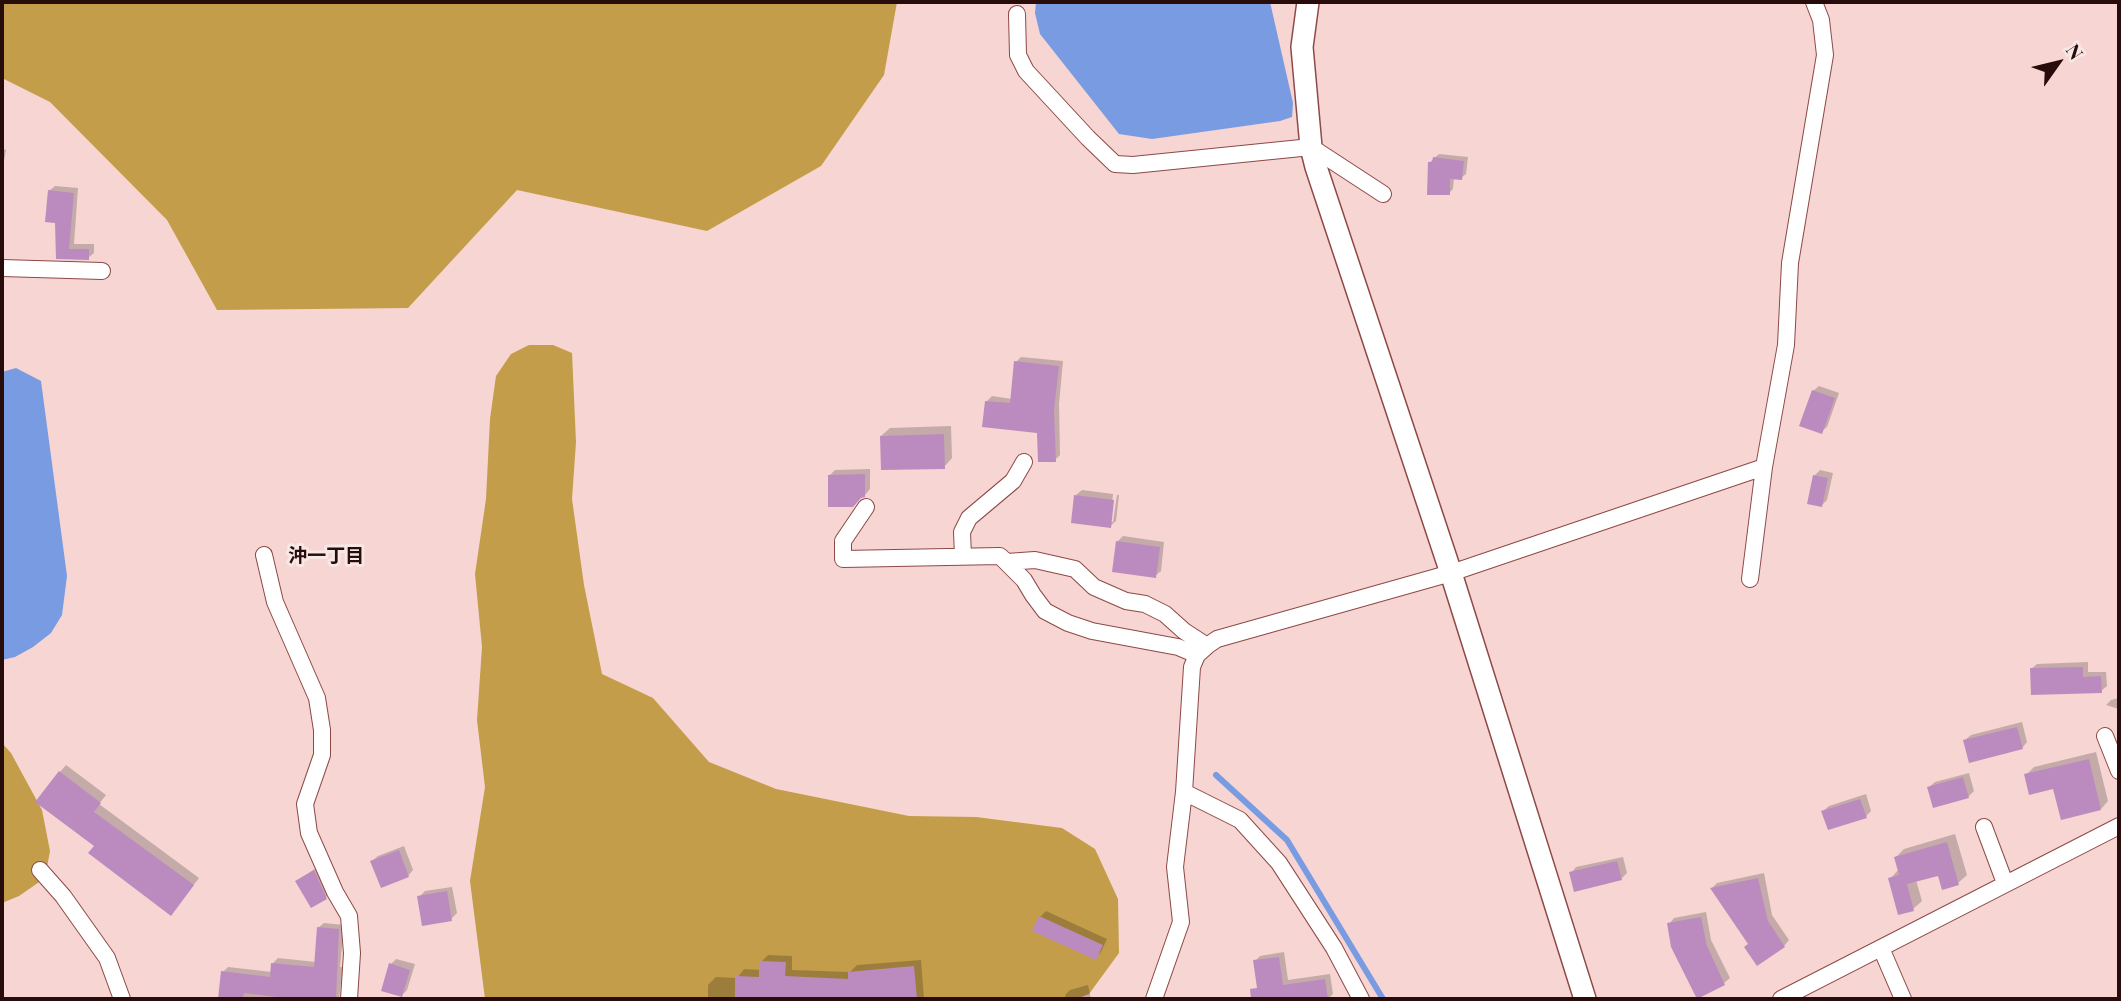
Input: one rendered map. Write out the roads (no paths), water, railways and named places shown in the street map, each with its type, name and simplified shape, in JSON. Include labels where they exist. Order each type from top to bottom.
[{"type":"street","points":[[1308,2],[1302,47],[1311,147],[1331,215],[1451,573],[1585,999]]},
{"type":"street","points":[[1750,579],[1764,467],[1786,345],[1790,263],[1825,55],[1821,20],[1814,2]]},
{"type":"street","points":[[1017,14],[1018,55],[1026,71],[1115,164],[1133,165],[1311,147],[1383,194]]},
{"type":"street","points":[[2,268],[102,271]]},
{"type":"street","points":[[963,556],[962,532],[969,518],[1013,481],[1024,462]]},
{"type":"street","points":[[1154,999],[1181,922],[1175,867],[1184,792],[1192,667],[1202,650],[1217,639],[1451,573],[1764,467]]},
{"type":"street","points":[[866,507],[843,541],[843,559],[1000,556],[1024,580],[1045,611],[1068,622],[1092,631],[1202,650]]},
{"type":"street","points":[[264,555],[275,602],[317,698],[322,730],[322,755],[305,804],[309,833],[335,892],[349,916],[352,953],[348,999]]},
{"type":"street","points":[[1007,562],[1035,560],[1074,569],[1094,587],[1126,601],[1145,604],[1165,614],[1202,650]]},
{"type":"street","points":[[2105,736],[2119,771]]},
{"type":"street","points":[[1184,792],[1240,820],[1279,863],[1334,948],[1361,999]]},
{"type":"street","points":[[1781,999],[2119,826]]},
{"type":"street","points":[[1984,827],[2005,883]]},
{"type":"street","points":[[40,870],[63,896],[107,958],[122,999]]},
{"type":"street","points":[[1881,948],[1903,999]]},
{"type":"water","points":[[1036,2],[1270,2],[1293,103],[1292,117],[1152,139],[1119,134],[1040,34],[1035,13]]},
{"type":"water","points":[[16,368],[41,381],[67,576],[62,615],[51,633],[15,657],[2,660],[2,372]]},
{"type":"waterway","points":[[1216,775],[1287,840],[1383,999]]},
{"type":"district","name":"沖一丁目","points":[[326,556]]}]
